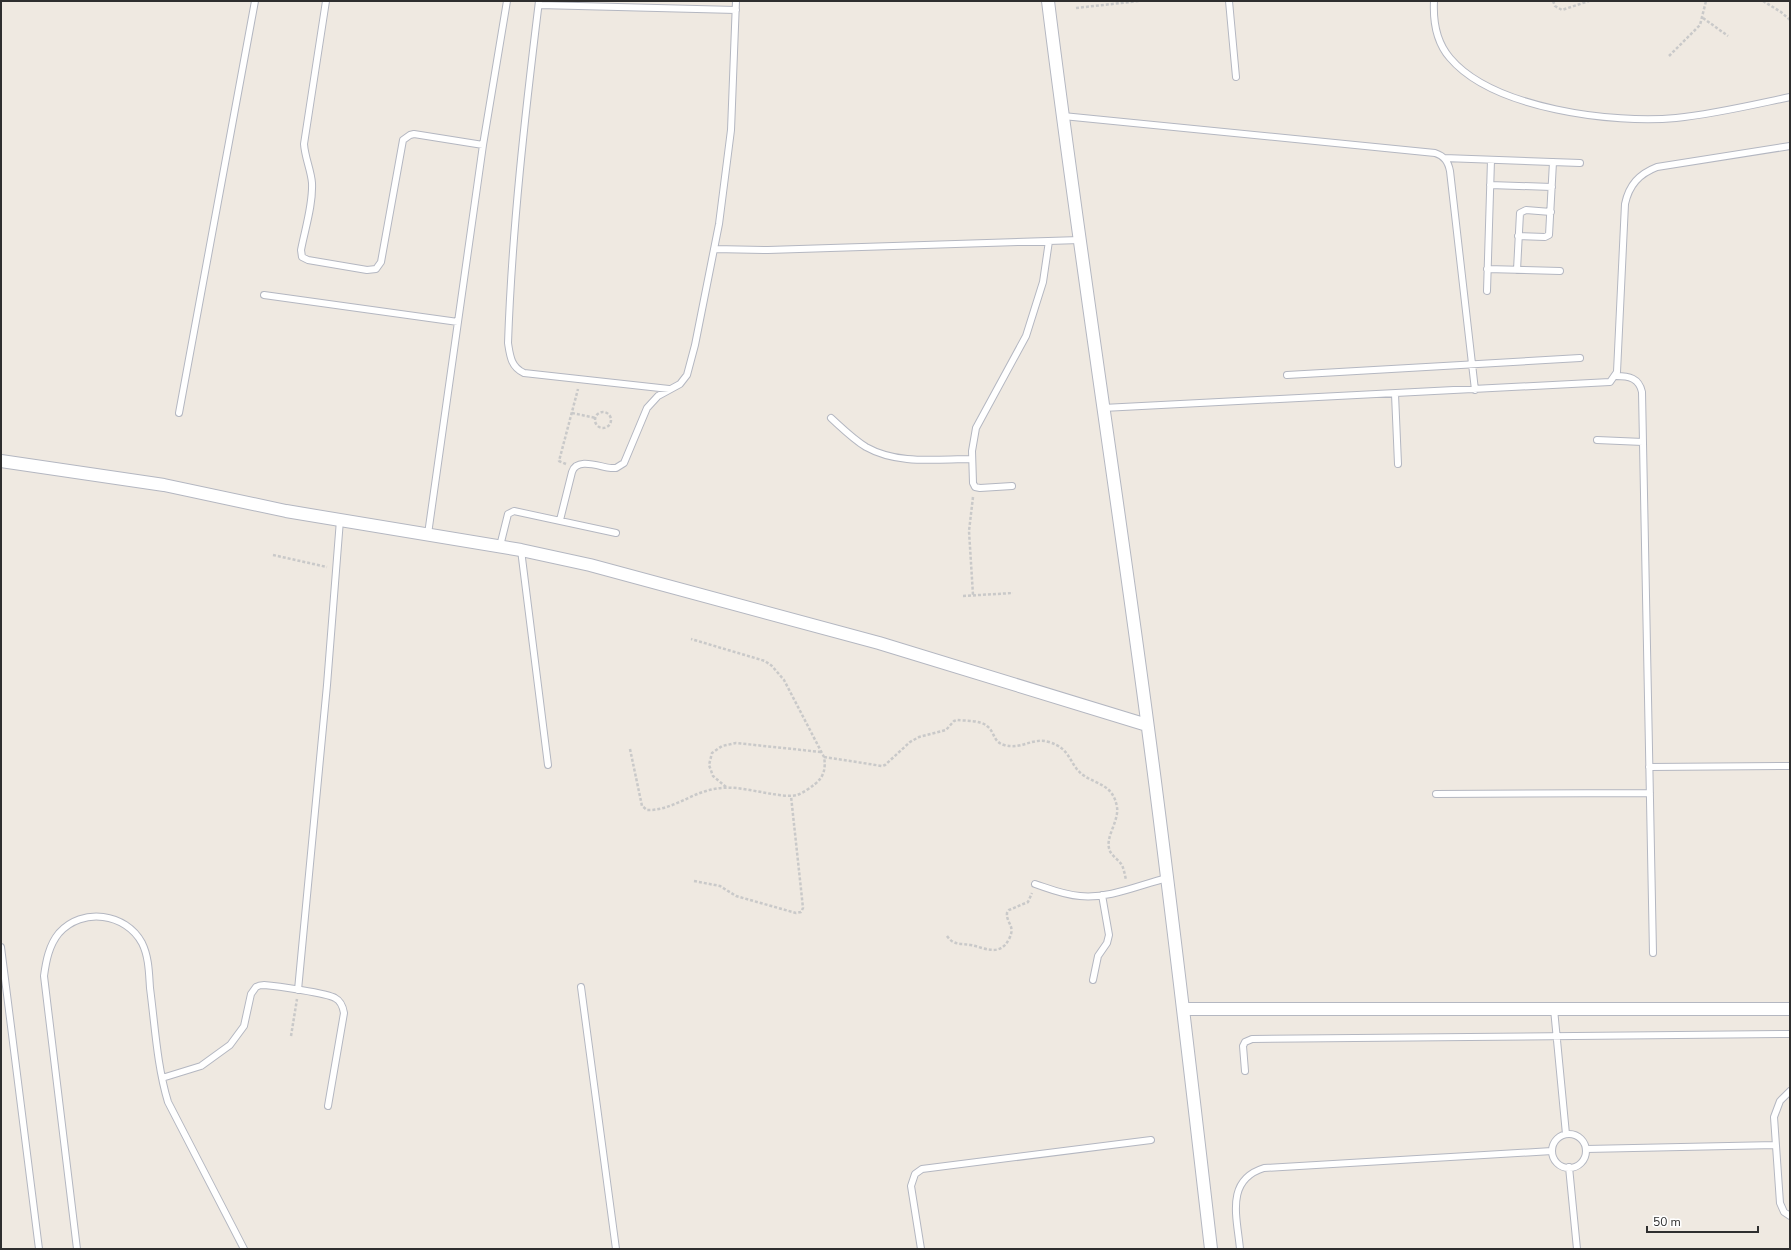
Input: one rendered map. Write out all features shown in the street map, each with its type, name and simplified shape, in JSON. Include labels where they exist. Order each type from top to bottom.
[{"type":"street","points":[[1048,1],[1167,878],[1184,1009],[1211,1249]]},
{"type":"street","points":[[1,461],[164,485],[286,511],[500,546],[590,565],[871,641],[1147,725]]},
{"type":"street","points":[[1184,1009],[1790,1009]]},
{"type":"lane","points":[[179,413],[255,1]]},
{"type":"lane","points":[[326,1],[304,144],[312,190],[301,250],[302,257],[308,260],[367,270],[376,269],[381,262],[403,140],[414,134],[483,145]]},
{"type":"lane","points":[[428,534],[483,145],[507,1]]},
{"type":"lane","points":[[560,520],[572,472],[575,466],[580,464],[616,468],[624,463],[647,408],[658,396],[680,384],[687,375],[695,345],[714,249],[731,130],[736,1]]},
{"type":"lane","points":[[1229,1],[1236,77]]},
{"type":"lane","points":[[1434,1],[1434,17],[1440,39],[1450,58],[1459,67],[1490,87],[1541,106],[1593,116],[1630,119],[1675,118],[1720,112],[1790,97]]},
{"type":"lane","points":[[671,390],[529,373],[520,371],[511,360],[508,343],[517,192],[539,3],[736,10]]},
{"type":"lane","points":[[1063,116],[1435,153],[1444,158],[1580,163]]},
{"type":"lane","points":[[1103,408],[1610,382],[1616,376],[1625,204],[1630,188],[1636,180],[1642,174],[1657,167],[1790,146]]},
{"type":"lane","points":[[1444,158],[1450,170],[1475,390]]},
{"type":"lane","points":[[1487,291],[1491,160]]},
{"type":"lane","points":[[1518,236],[1547,236],[1551,230],[1553,162]]},
{"type":"lane","points":[[1490,185],[1552,187]]},
{"type":"lane","points":[[1517,270],[1519,216],[1522,211],[1551,212]]},
{"type":"lane","points":[[714,249],[768,250],[1080,240]]},
{"type":"lane","points":[[1012,486],[975,487],[973,483],[972,443],[976,428],[1026,336],[1043,282],[1049,241]]},
{"type":"lane","points":[[1487,269],[1560,272]]},
{"type":"lane","points":[[264,295],[458,322]]},
{"type":"lane","points":[[1287,375],[1580,358]]},
{"type":"lane","points":[[1616,376],[1628,376],[1633,378],[1641,386],[1642,392],[1653,953]]},
{"type":"lane","points":[[1395,394],[1398,464]]},
{"type":"lane","points":[[831,418],[867,448],[891,456],[914,459],[972,459]]},
{"type":"lane","points":[[1597,440],[1643,442]]},
{"type":"lane","points":[[500,546],[507,518],[511,512],[517,511],[616,533]]},
{"type":"lane","points":[[298,990],[327,685],[340,520]]},
{"type":"lane","points":[[521,550],[548,765]]},
{"type":"lane","points":[[1649,768],[1790,766]]},
{"type":"lane","points":[[1436,794],[1650,793]]},
{"type":"lane","points":[[1035,884],[1068,895],[1102,895],[1167,878]]},
{"type":"lane","points":[[1093,980],[1098,956],[1107,943],[1109,935],[1102,895]]},
{"type":"lane","points":[[77,1249],[44,976],[50,950],[59,933],[74,922],[93,916],[112,918],[129,928],[142,944],[147,962],[162,1078],[168,1102],[244,1249]]},
{"type":"lane","points":[[1,947],[39,1249]]},
{"type":"lane","points":[[162,1078],[201,1066],[230,1046],[244,1026],[251,994],[256,987],[264,985],[298,990],[332,996],[341,1003],[343,1008],[344,1013],[328,1106]]},
{"type":"lane","points":[[581,987],[616,1249]]},
{"type":"lane","points":[[1554,1009],[1566,1134]]},
{"type":"lane","points":[[1246,1071],[1243,1046],[1246,1042],[1252,1039],[1790,1034]]},
{"type":"lane","points":[[1790,1091],[1780,1101],[1776,1108],[1774,1117],[1780,1203],[1784,1212],[1790,1216]]},
{"type":"lane","points":[[1566,1134],[1577,1135],[1585,1144],[1586,1149],[1586,1155],[1580,1164],[1569,1167],[1558,1163],[1552,1151],[1556,1140],[1566,1134]]},
{"type":"lane","points":[[921,1249],[911,1186],[915,1174],[922,1169],[1151,1140]]},
{"type":"lane","points":[[1586,1149],[1776,1145]]},
{"type":"lane","points":[[1240,1249],[1235,1200],[1238,1191],[1248,1176],[1264,1168],[1552,1151]]},
{"type":"lane","points":[[1569,1167],[1577,1249]]},
{"type":"path","points":[[1076,8],[1113,2],[1139,1]]},
{"type":"path","points":[[1553,1],[1555,6],[1562,10],[1589,1]]},
{"type":"path","points":[[1669,56],[1696,30],[1703,18],[1706,1]]},
{"type":"path","points":[[1763,1],[1781,12],[1790,20]]},
{"type":"path","points":[[1703,18],[1728,36]]},
{"type":"path","points":[[575,466],[559,461],[581,379]]},
{"type":"path","points":[[600,412],[604,412],[608,413],[611,420],[608,426],[600,427],[596,422],[596,418],[600,412]]},
{"type":"path","points":[[572,413],[596,418]]},
{"type":"path","points":[[973,595],[969,531],[970,512],[975,487]]},
{"type":"path","points":[[273,555],[335,569]]},
{"type":"path","points":[[964,596],[1013,593]]},
{"type":"path","points":[[630,749],[642,806],[647,810],[671,805],[708,790],[726,788],[791,796],[801,794],[819,781],[825,769],[824,757],[784,680],[772,666],[764,661],[691,639]]},
{"type":"path","points":[[824,757],[882,766],[886,765],[910,742],[920,737],[946,730],[954,721],[957,720],[984,724],[990,729],[996,741],[1007,746],[1020,746],[1036,740],[1055,744],[1066,752],[1083,775],[1103,785],[1115,800],[1117,813],[1109,843],[1109,849],[1122,866],[1128,888]]},
{"type":"path","points":[[726,788],[713,776],[709,765],[712,753],[722,746],[736,743],[821,752]]},
{"type":"path","points":[[694,881],[720,886],[740,897],[796,913],[801,912],[803,908],[791,796]]},
{"type":"path","points":[[947,936],[957,944],[971,945],[990,951],[1001,948],[1009,940],[1012,931],[1007,913],[1009,910],[1028,902],[1035,884]]},
{"type":"path","points":[[291,1036],[298,990]]}]
